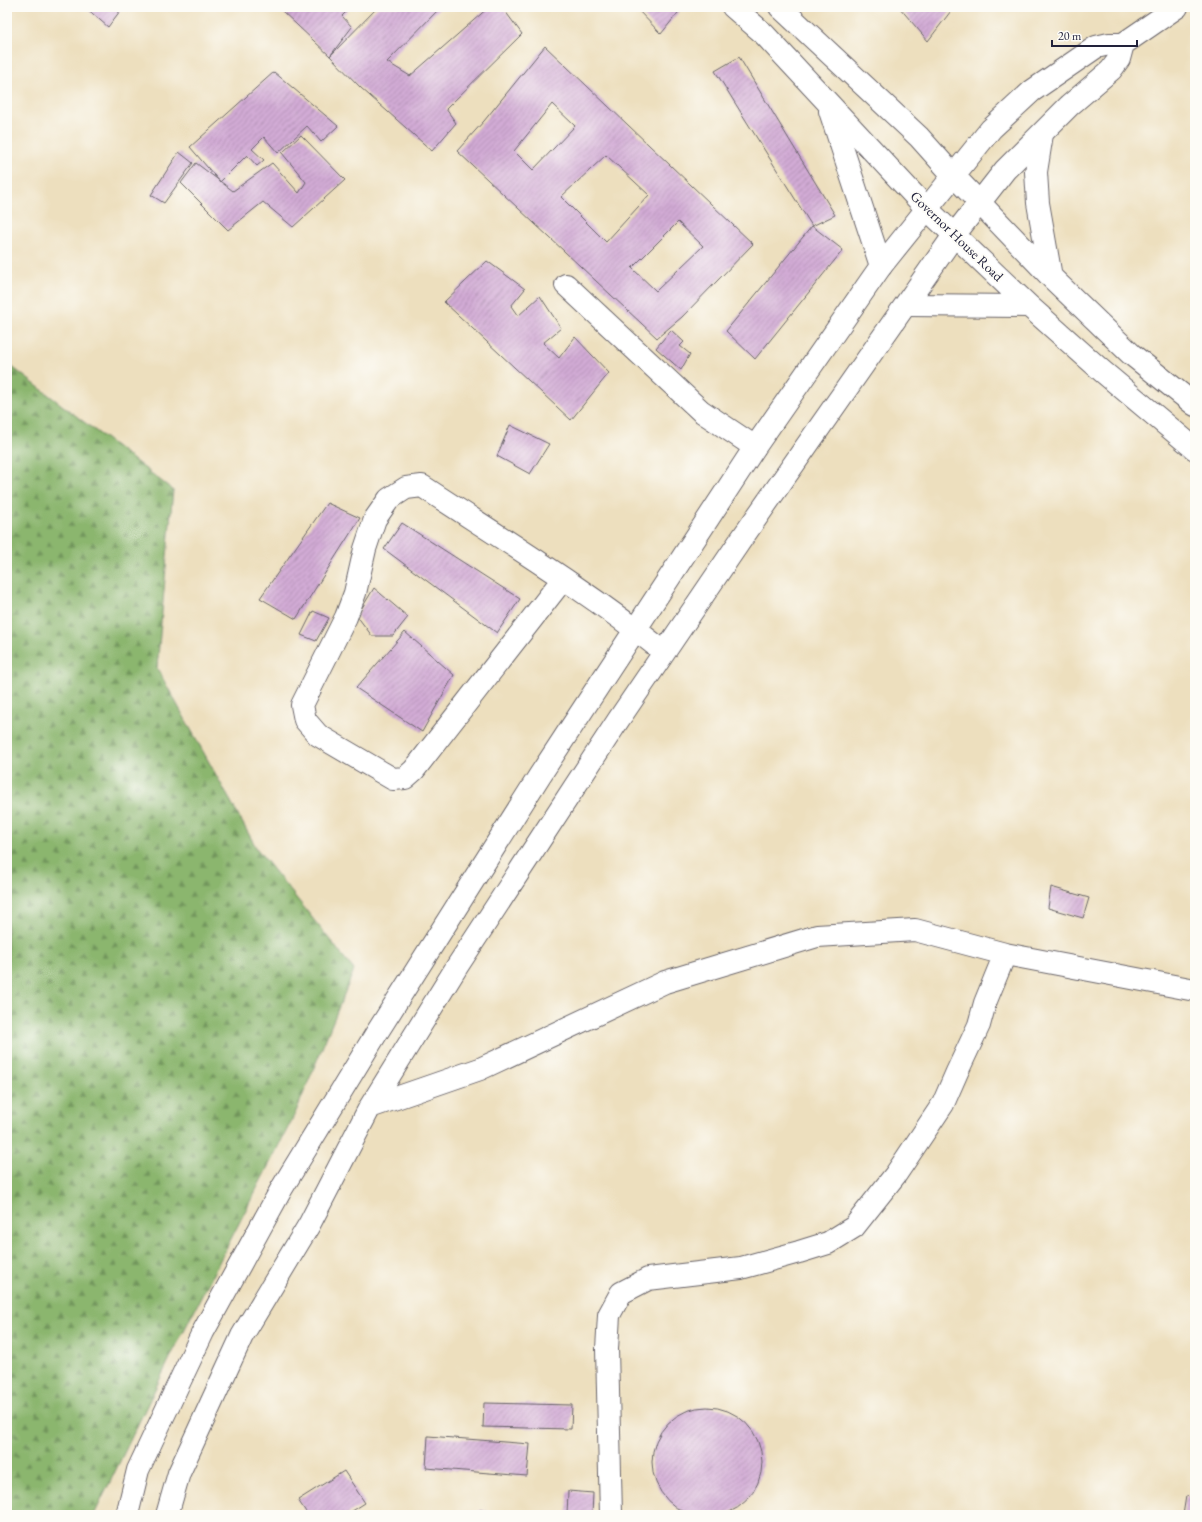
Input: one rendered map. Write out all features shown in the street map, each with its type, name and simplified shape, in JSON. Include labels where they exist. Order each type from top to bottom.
[{"type":"street","name":"Governor House Road","points":[[733,7],[762,33],[927,208],[1029,306],[1102,372],[1195,449]]},
{"type":"street","points":[[780,7],[919,137],[953,175],[1051,277],[1131,354],[1195,405]]},
{"type":"street","points":[[127,1515],[138,1470],[199,1339],[282,1188],[376,1034],[540,775],[755,447],[881,266],[991,129],[1032,91],[1096,47],[1109,44],[1123,44],[1177,7]]},
{"type":"street","points":[[167,1515],[179,1473],[242,1336],[309,1224],[370,1107],[458,965],[619,718],[740,541],[955,234],[1005,170],[1070,106],[1111,70],[1119,59],[1123,44]]},
{"type":"street","points":[[828,104],[881,266]]},
{"type":"street","points":[[1042,134],[1036,172],[1038,203],[1051,277]]},
{"type":"street","points":[[566,286],[701,411],[755,447]]},
{"type":"street","points":[[906,305],[1029,306]]},
{"type":"street","points":[[563,579],[414,770],[405,778],[393,779],[318,735],[305,720],[302,705],[346,618],[355,593],[365,549],[375,519],[389,499],[406,488],[422,486],[563,579],[635,629],[664,652]]},
{"type":"street","points":[[370,1107],[480,1069],[665,982],[817,936],[915,930],[1006,954],[1195,990]]},
{"type":"street","points":[[612,1515],[607,1349],[609,1315],[621,1293],[648,1279],[741,1268],[799,1252],[828,1243],[854,1227],[896,1174],[943,1104],[979,1025],[985,1004],[1006,954]]},
{"type":"green space","points":[[7,363],[173,490],[157,668],[257,849],[354,970],[295,1114],[172,1354],[94,1515],[7,1515]]},
{"type":"building","points":[[85,7],[123,7],[108,27]]},
{"type":"building","points":[[284,7],[351,7],[342,16],[352,27],[330,56],[281,10]]},
{"type":"building","points":[[378,7],[441,7],[387,62],[410,76],[489,7],[502,7],[522,34],[446,109],[456,123],[432,151],[361,88],[330,56]]},
{"type":"building","points":[[635,7],[679,7],[681,9],[661,34]]},
{"type":"building","points":[[899,7],[954,7],[928,41]]},
{"type":"building","points":[[545,46],[753,244],[682,317],[657,338],[457,151],[484,121]],"holes":[[[552,104],[575,126],[533,170],[514,151]],[[606,155],[649,195],[606,242],[561,197]],[[678,222],[703,246],[656,291],[632,268]]]},
{"type":"building","points":[[739,57],[835,215],[812,226],[715,71]]},
{"type":"building","points":[[274,72],[338,126],[321,142],[307,126],[278,153],[264,137],[252,149],[264,160],[257,166],[247,155],[220,182],[190,147]]},
{"type":"building","points":[[301,135],[345,180],[293,227],[263,202],[228,230],[181,183],[196,163],[233,191],[272,163],[299,193],[306,182],[282,153]]},
{"type":"building","points":[[179,152],[193,163],[164,203],[151,195]]},
{"type":"building","points":[[812,226],[843,250],[755,359],[726,331]]},
{"type":"building","points":[[487,261],[525,289],[511,306],[518,316],[540,296],[561,328],[543,343],[559,358],[575,337],[609,373],[571,420],[444,302]]},
{"type":"building","points":[[671,330],[684,342],[680,346],[690,354],[681,370],[656,348]]},
{"type":"building","points":[[510,425],[549,444],[530,474],[497,456]]},
{"type":"building","points":[[327,503],[360,518],[296,619],[260,598]]},
{"type":"building","points":[[402,523],[520,599],[497,633],[384,549]]},
{"type":"building","points":[[374,588],[408,617],[393,636],[372,636],[357,616]]},
{"type":"building","points":[[313,611],[329,618],[316,641],[301,635]]},
{"type":"building","points":[[405,632],[454,675],[422,732],[356,688]]},
{"type":"building","points":[[1051,887],[1089,898],[1083,918],[1048,908]]},
{"type":"building","points":[[484,1403],[572,1405],[571,1429],[483,1427]]},
{"type":"building","points":[[707,1407],[728,1411],[738,1416],[746,1423],[753,1431],[758,1441],[762,1462],[758,1483],[753,1493],[746,1501],[738,1508],[728,1513],[707,1517],[686,1513],[676,1508],[668,1501],[661,1493],[656,1483],[652,1462],[656,1441],[661,1431],[668,1423],[676,1416],[686,1411]]},
{"type":"building","points":[[428,1436],[530,1444],[527,1476],[426,1468]]},
{"type":"building","points":[[344,1471],[365,1503],[346,1515],[308,1515],[298,1500]]},
{"type":"building","points":[[568,1491],[593,1493],[592,1515],[567,1515]]},
{"type":"building","points":[[1186,1496],[1195,1498],[1195,1515],[1183,1515]]},
{"type":"building","points":[[480,1510],[487,1511],[491,1515],[475,1515]]}]
